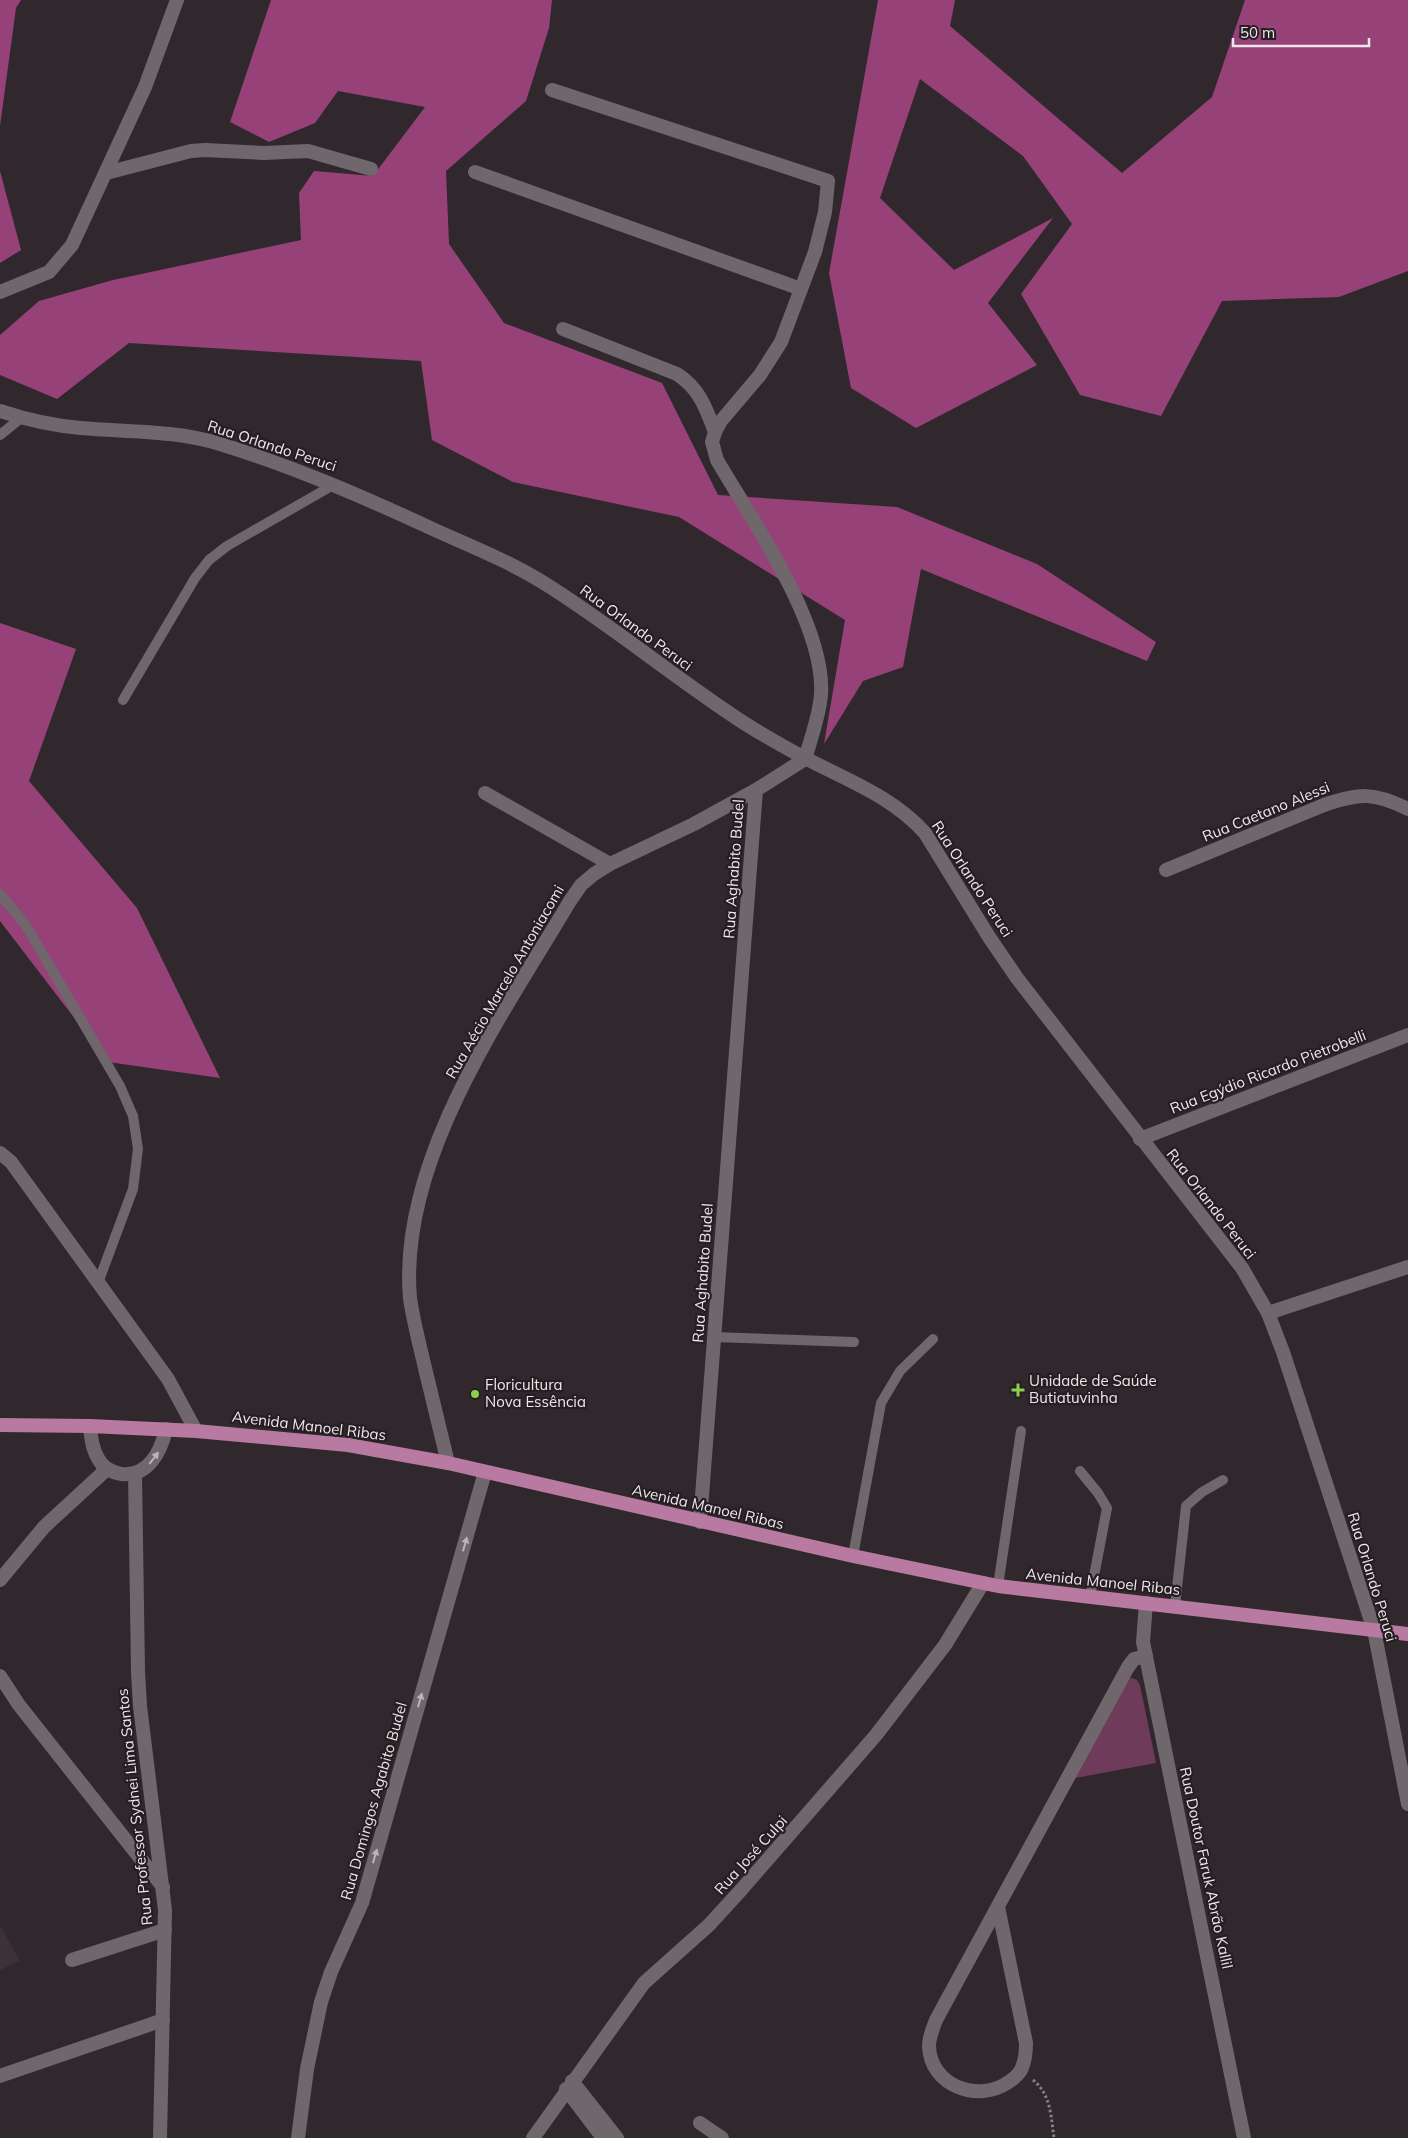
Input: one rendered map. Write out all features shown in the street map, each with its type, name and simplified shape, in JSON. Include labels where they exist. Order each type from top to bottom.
[{"type":"main road","name":"Avenida Manoel Ribas","points":[[0,1425],[166,1429],[348,1445],[448,1463],[700,1522],[998,1586],[1408,1634]]},
{"type":"street","points":[[0,292],[49,272],[61,260],[82,227],[148,78],[177,0]]},
{"type":"street","points":[[552,90],[828,181],[821,231],[781,342],[772,358],[721,421],[712,442],[717,460],[783,573],[808,627],[815,650],[821,694],[818,715],[806,758]]},
{"type":"street","points":[[106,173],[191,151],[205,150],[264,153],[308,151],[371,169]]},
{"type":"street","points":[[475,172],[801,289]]},
{"type":"street","points":[[563,329],[677,374],[688,381],[699,393],[715,432]]},
{"type":"street","name":"Rua Orlando Peruci","points":[[0,411],[21,418],[80,428],[192,437],[218,443],[335,484],[515,566],[543,582],[687,685],[770,738],[891,802],[911,818],[920,828],[1017,978],[1140,1139],[1242,1268],[1268,1313],[1283,1352],[1374,1630],[1408,1804]]},
{"type":"street","name":"Rua Aghabito Budel","points":[[700,1522],[756,790],[806,758]]},
{"type":"street","name":"Rua Aécio Marcelo Antoniacomi","points":[[448,1463],[414,1323],[410,1297],[411,1242],[436,1144],[466,1078],[581,885],[610,864],[694,824],[756,790]]},
{"type":"street","points":[[484,793],[610,864]]},
{"type":"street","name":"Rua Caetano Alessi","points":[[1166,870],[1324,805],[1347,798],[1367,795],[1389,800],[1408,809]]},
{"type":"street","name":"Rua Egýdio Ricardo Pietrobelli","points":[[1140,1139],[1408,1035]]},
{"type":"street","points":[[0,1153],[11,1162],[168,1379],[196,1431]]},
{"type":"street","points":[[1268,1313],[1408,1267]]},
{"type":"street","points":[[90,1426],[95,1453],[100,1462],[107,1469],[124,1474],[135,1473],[144,1469],[158,1454],[166,1429]]},
{"type":"street","points":[[0,1580],[44,1527],[107,1469]]},
{"type":"street","name":"Rua Domingos Agabito Budel","points":[[298,2138],[307,2069],[321,2002],[331,1972],[362,1903],[485,1472]]},
{"type":"street","name":"Rua Professor Sydnei Lima Santos","points":[[135,1473],[139,1698],[163,1888],[165,1930],[160,2138]]},
{"type":"street","name":"Rua José Culpi","points":[[532,2138],[644,1983],[698,1934],[741,1890],[876,1736],[945,1645],[983,1583]]},
{"type":"street","name":"Rua Doutor Faruk Abrão Kallil","points":[[1146,1603],[1143,1642],[1244,2138]]},
{"type":"street","points":[[998,1907],[1026,2043],[1025,2056],[1021,2070],[1014,2079],[990,2092],[965,2091],[952,2084],[939,2073],[931,2058],[929,2046],[936,2020],[1131,1662],[1146,1656]]},
{"type":"street","points":[[0,1676],[19,1706],[163,1888]]},
{"type":"street","points":[[72,1960],[165,1930]]},
{"type":"street","points":[[0,2076],[163,2020]]},
{"type":"street","points":[[569,2085],[603,2138]]},
{"type":"street","points":[[569,2085],[617,2138]]},
{"type":"street","points":[[700,2123],[722,2138]]},
{"type":"lane","points":[[0,435],[21,418]]},
{"type":"lane","points":[[123,700],[195,578],[209,560],[227,546],[335,484]]},
{"type":"lane","points":[[0,894],[30,932],[120,1086],[133,1116],[138,1149],[133,1189],[98,1283]]},
{"type":"lane","points":[[714,1337],[854,1342]]},
{"type":"lane","points":[[853,1556],[881,1403],[900,1371],[933,1339]]},
{"type":"lane","points":[[998,1586],[1021,1431]]},
{"type":"lane","points":[[1080,1471],[1098,1493],[1107,1508],[1090,1597]]},
{"type":"lane","points":[[1175,1606],[1186,1506],[1202,1492],[1224,1480]]},
{"type":"path","points":[[1021,2070],[1044,2089],[1054,2138]]},
{"type":"shaded area","points":[[0,0],[21,0],[16,8],[0,126]]},
{"type":"shaded area","points":[[271,0],[552,0],[549,28],[526,101],[446,171],[449,244],[504,323],[662,383],[718,495],[897,507],[1037,564],[1156,642],[1147,661],[921,569],[903,667],[863,681],[824,744],[845,620],[679,517],[513,482],[432,440],[421,361],[129,343],[57,399],[0,375],[0,335],[39,301],[113,280],[301,240],[299,193],[314,171],[373,176],[425,107],[338,91],[315,123],[269,142],[230,122]]},
{"type":"shaded area","points":[[878,0],[955,0],[950,26],[1122,173],[1212,97],[1245,0],[1408,0],[1408,271],[1339,297],[1222,301],[1161,416],[1080,395],[1021,294],[1072,224],[1023,156],[920,79],[880,198],[954,270],[1053,218],[988,303],[1037,365],[916,428],[851,388],[829,273]]},
{"type":"shaded area","points":[[0,171],[21,250],[0,263]]},
{"type":"shaded area","points":[[0,623],[76,649],[29,781],[137,908],[220,1078],[108,1062],[0,921]]},
{"type":"shaded area","points":[[1127,1679],[1137,1680],[1140,1685],[1156,1763],[1070,1779]]},
{"type":"shaded area","points":[[0,1925],[20,1961],[0,1970]]},
{"type":"place","name":"Unidade de Saúde Butiatuvinha","points":[[1018,1390]]},
{"type":"place","name":"Floricultura Nova Essência","points":[[475,1394]]}]
